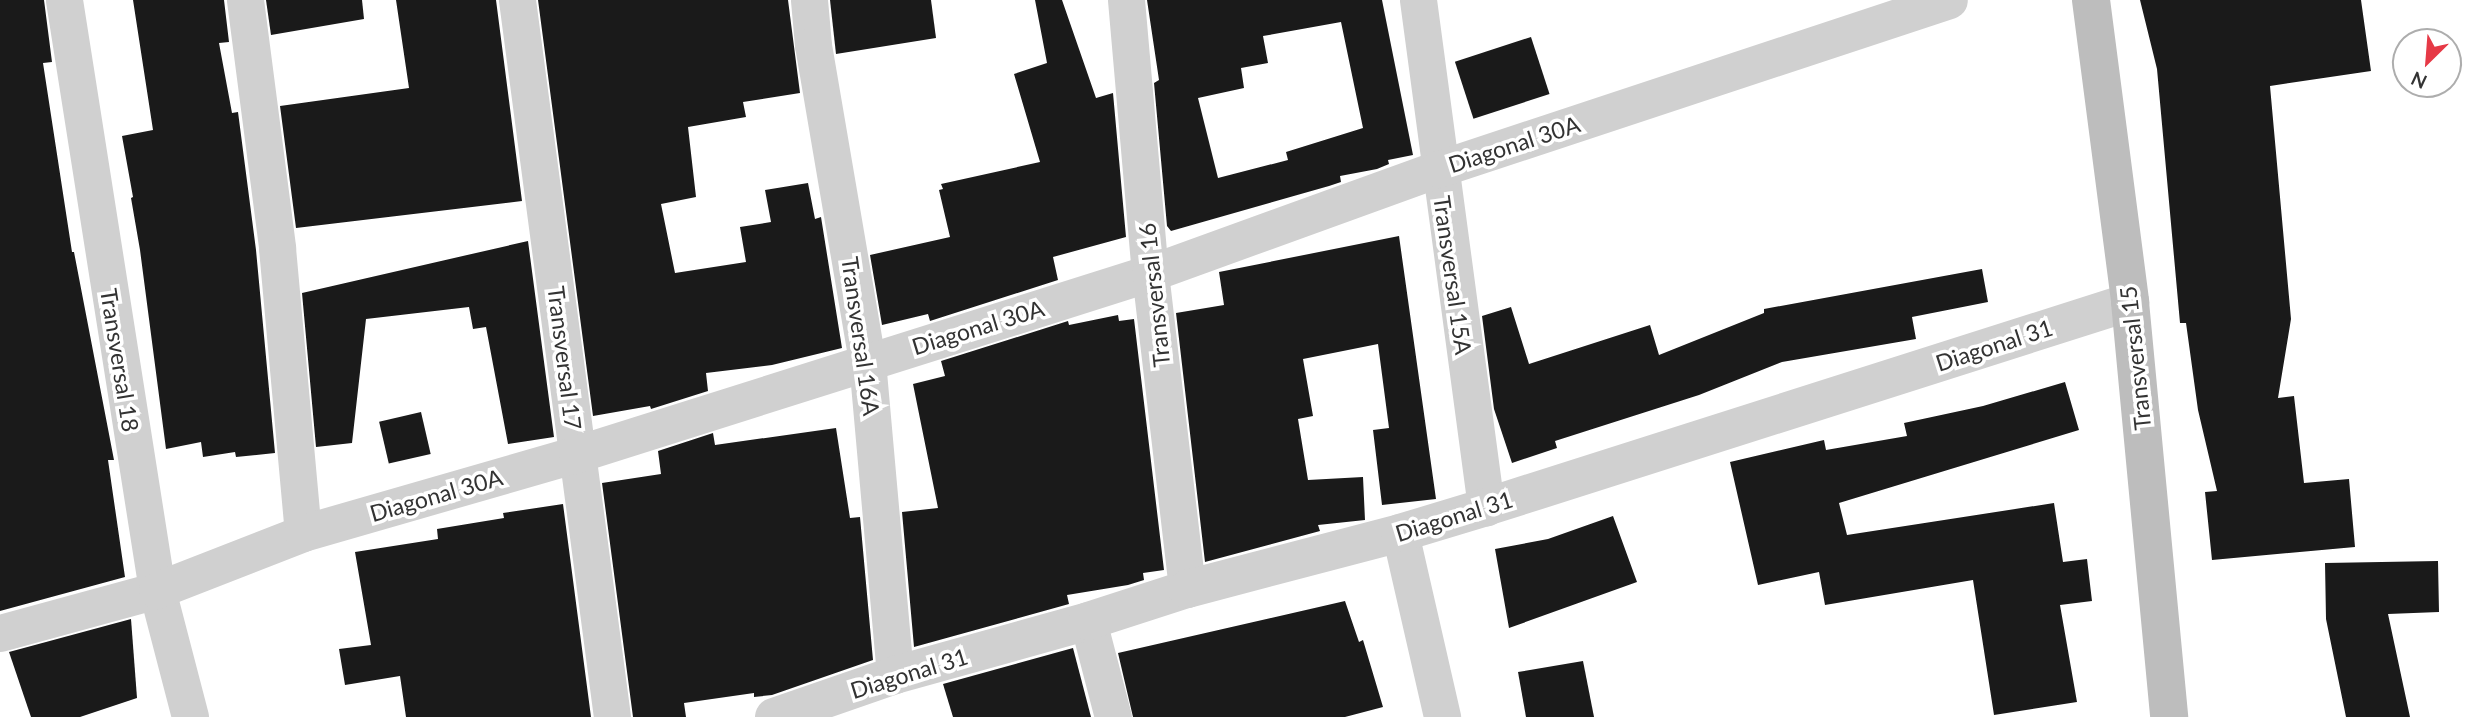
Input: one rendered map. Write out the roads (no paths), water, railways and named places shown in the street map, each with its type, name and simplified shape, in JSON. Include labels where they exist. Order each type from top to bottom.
[{"type":"main road","name":"Transversal 15","points":[[2091,0],[2130,302],[2169,717]]},
{"type":"street","name":"Transversal 18","points":[[64,0],[157,590],[190,717]]},
{"type":"street","points":[[244,0],[277,248],[303,533]]},
{"type":"street","name":"Transversal 17","points":[[517,0],[612,717]]},
{"type":"street","name":"Transversal 16A","points":[[809,0],[813,45],[867,361],[895,675]]},
{"type":"street","name":"Transversal 16","points":[[1126,0],[1150,273],[1187,589]]},
{"type":"street","name":"Transversal 15A","points":[[1418,0],[1438,169],[1486,507]]},
{"type":"street","name":"Diagonal 30A","points":[[0,633],[157,590],[303,533],[577,454],[1150,273],[1438,169],[1949,0]]},
{"type":"street","name":"Diagonal 31","points":[[792,714],[895,675],[1088,621],[1187,589],[1400,533],[2130,302]]},
{"type":"street","points":[[1400,533],[1442,717]]},
{"type":"street","points":[[1088,621],[1113,717]]}]
